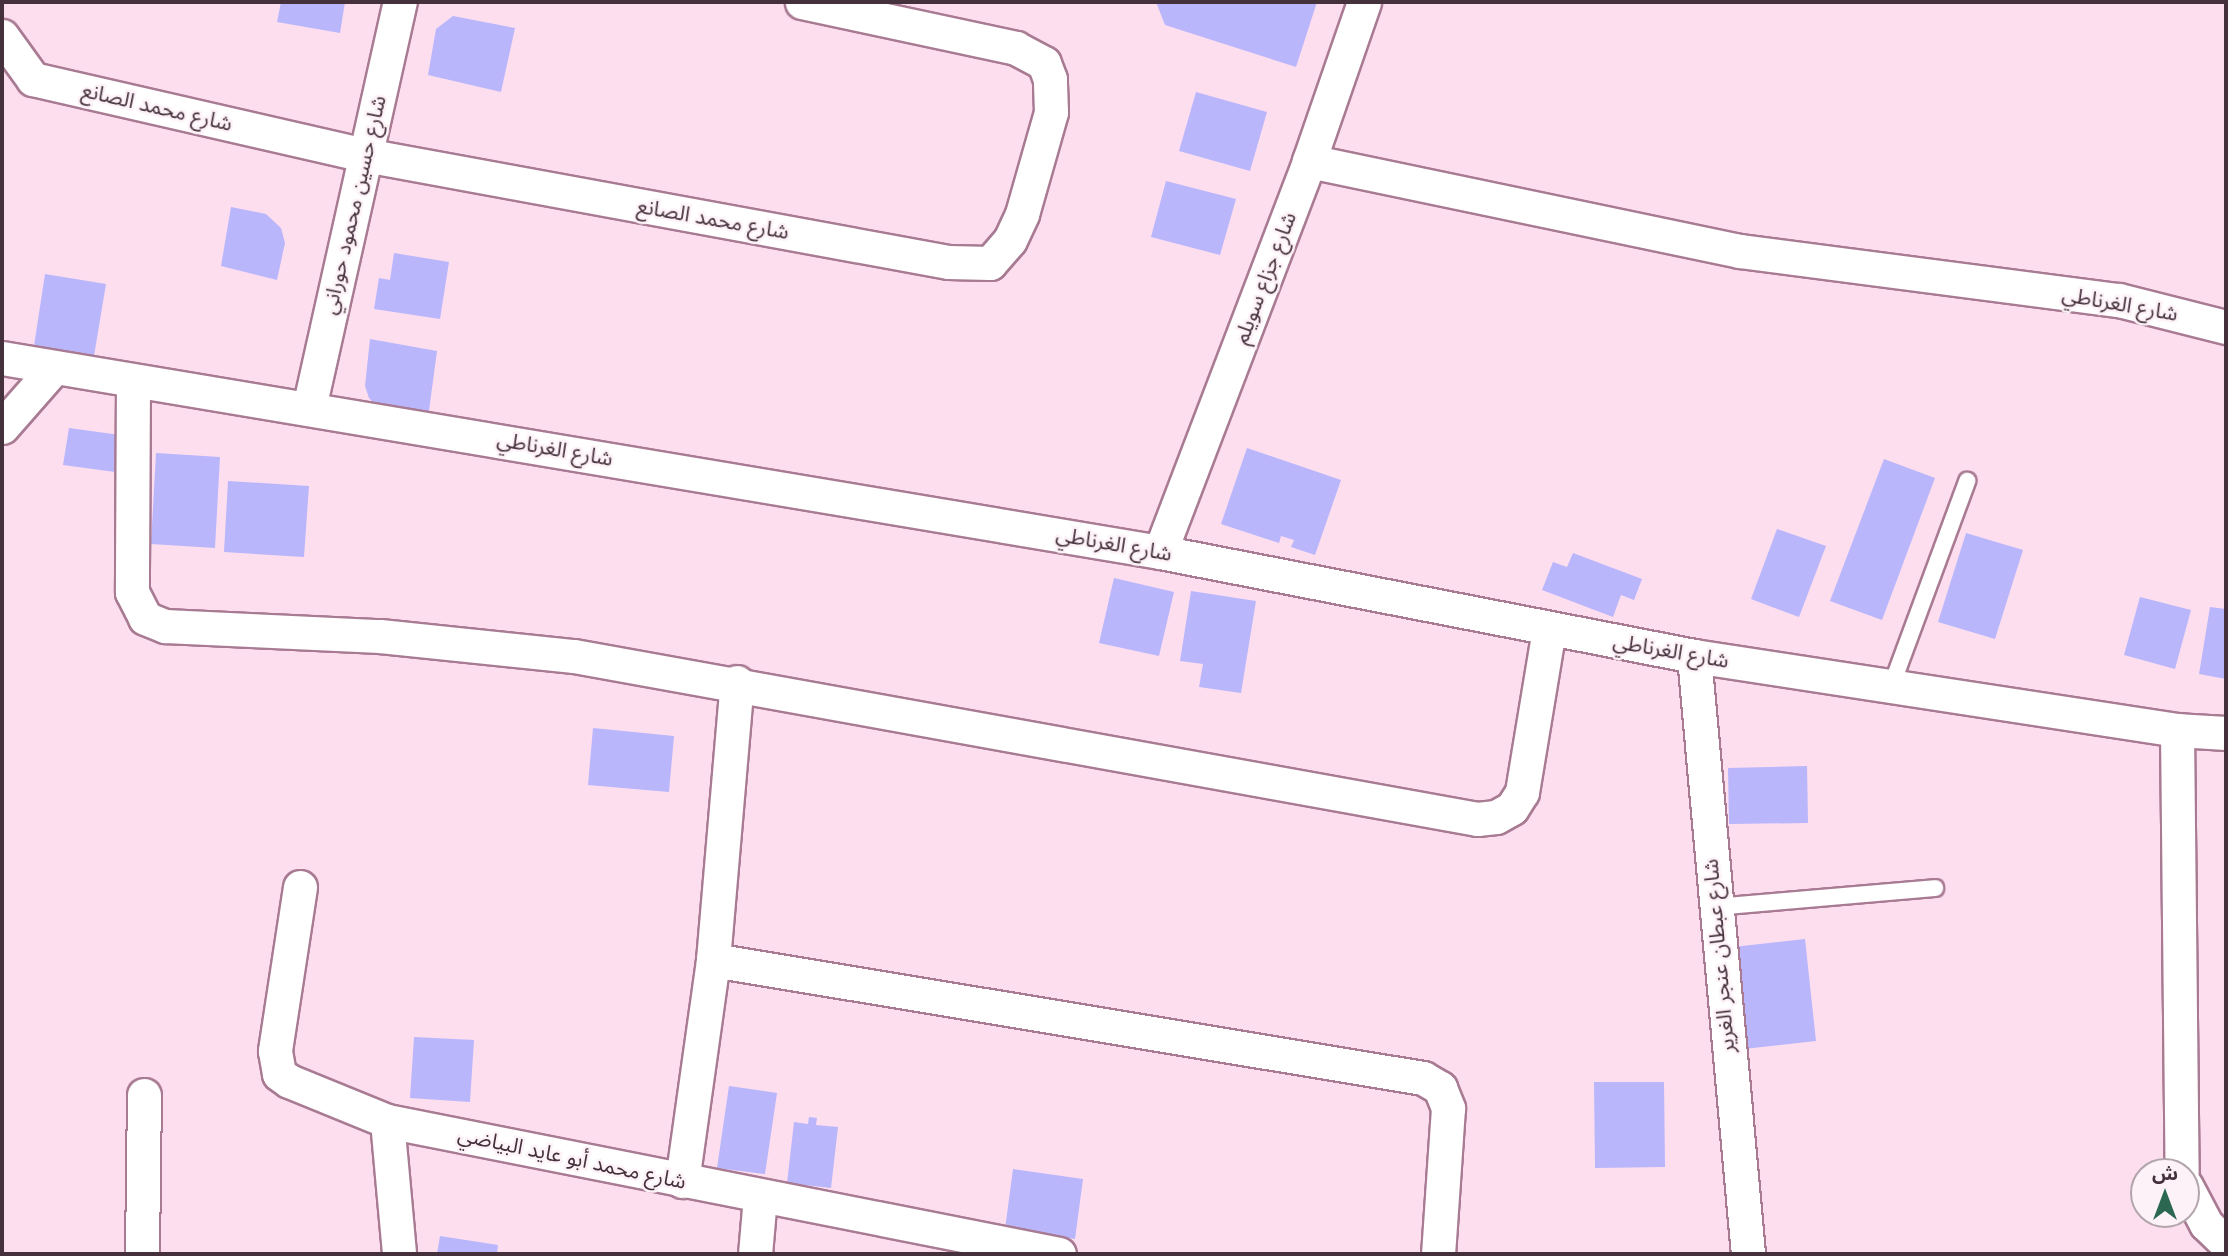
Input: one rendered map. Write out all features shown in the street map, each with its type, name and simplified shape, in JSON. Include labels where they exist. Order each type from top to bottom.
[{"type":"street","name":"شارع حسين محمود حوراني","points":[[309,408],[400,2]]},
{"type":"street","name":"شارع محمد الصانع","points":[[2,36],[33,79],[365,155],[948,262],[990,263],[1010,240],[1022,214],[1051,112],[1050,79],[1044,63],[1016,48],[802,2]]},
{"type":"street","name":"شارع جزاع سويلم","points":[[1160,552],[1309,161],[1364,2]]},
{"type":"street","name":"شارع الغرناطي","points":[[1309,161],[1740,251],[2119,300],[2226,327]]},
{"type":"street","name":"شارع الغرناطي","points":[[2,358],[53,369],[309,408],[1160,552],[1694,656],[2177,730],[2226,733]]},
{"type":"street","points":[[2,427],[53,369]]},
{"type":"street","points":[[133,381],[132,592],[145,618],[165,626],[380,636],[574,656],[737,682],[1477,818],[1504,812],[1522,792],[1549,629]]},
{"type":"street","name":"شارع عبطان عنجر الغرير","points":[[1694,656],[1714,907],[1748,1254]]},
{"type":"street","points":[[682,1181],[713,960],[737,682]]},
{"type":"street","points":[[2177,730],[2182,1158]]},
{"type":"street","name":"شارع محمد أبو عايد البياضي","points":[[300,887],[275,1051],[279,1074],[387,1121],[1022,1251],[1059,1254]]},
{"type":"street","points":[[713,960],[1423,1078],[1440,1088],[1448,1108],[1438,1254]]},
{"type":"street","points":[[142,1254],[144,1095]]},
{"type":"street","points":[[387,1121],[399,1254]]},
{"type":"street","points":[[755,1254],[760,1197]]},
{"type":"street","points":[[2200,1213],[2206,1224],[2226,1243]]},
{"type":"lane","points":[[1891,687],[1968,481]]},
{"type":"lane","points":[[1714,907],[1935,888]]},
{"type":"building","points":[[281,2],[345,2],[340,33],[277,22]]},
{"type":"building","points":[[1156,2],[1317,2],[1296,67],[1165,25]]},
{"type":"building","points":[[453,16],[515,28],[501,92],[428,75],[436,29]]},
{"type":"building","points":[[1196,92],[1267,112],[1250,171],[1179,151]]},
{"type":"building","points":[[1166,181],[1236,199],[1220,255],[1151,237]]},
{"type":"building","points":[[231,207],[266,214],[281,228],[285,243],[277,280],[221,266]]},
{"type":"building","points":[[394,253],[449,262],[440,319],[374,309],[379,278],[390,280]]},
{"type":"building","points":[[45,274],[106,284],[94,356],[34,346]]},
{"type":"building","points":[[370,339],[437,351],[428,418],[378,408],[369,398],[365,386]]},
{"type":"building","points":[[69,428],[120,435],[115,472],[63,465]]},
{"type":"building","points":[[1247,448],[1341,480],[1315,555],[1291,547],[1294,540],[1281,536],[1279,543],[1221,524]]},
{"type":"building","points":[[156,453],[220,457],[215,548],[151,544]]},
{"type":"building","points":[[1884,459],[1935,478],[1882,620],[1830,601]]},
{"type":"building","points":[[228,481],[309,486],[304,557],[224,552]]},
{"type":"building","points":[[1777,529],[1826,546],[1799,617],[1751,599]]},
{"type":"building","points":[[1966,533],[2023,550],[1995,639],[1938,622]]},
{"type":"building","points":[[1573,553],[1642,579],[1634,600],[1621,595],[1613,617],[1542,590],[1553,562],[1567,567]]},
{"type":"building","points":[[1114,578],[1174,592],[1159,656],[1099,643]]},
{"type":"building","points":[[1191,591],[1256,601],[1241,693],[1199,687],[1203,664],[1180,661]]},
{"type":"building","points":[[2140,597],[2191,610],[2175,669],[2124,655]]},
{"type":"building","points":[[2210,607],[2226,609],[2226,679],[2199,674]]},
{"type":"building","points":[[593,728],[674,736],[669,792],[588,785]]},
{"type":"building","points":[[1807,766],[1808,823],[1729,824],[1728,768]]},
{"type":"building","points":[[1805,939],[1816,1041],[1744,1049],[1733,947]]},
{"type":"building","points":[[414,1037],[474,1040],[470,1102],[410,1098]]},
{"type":"building","points":[[1594,1082],[1664,1082],[1665,1167],[1595,1168]]},
{"type":"building","points":[[729,1086],[777,1093],[765,1174],[717,1168]]},
{"type":"building","points":[[809,1117],[817,1118],[816,1125],[838,1127],[831,1188],[787,1183],[794,1122],[808,1124]]},
{"type":"building","points":[[1013,1169],[1083,1179],[1075,1239],[1005,1229]]},
{"type":"building","points":[[440,1236],[498,1245],[497,1254],[437,1254]]}]
